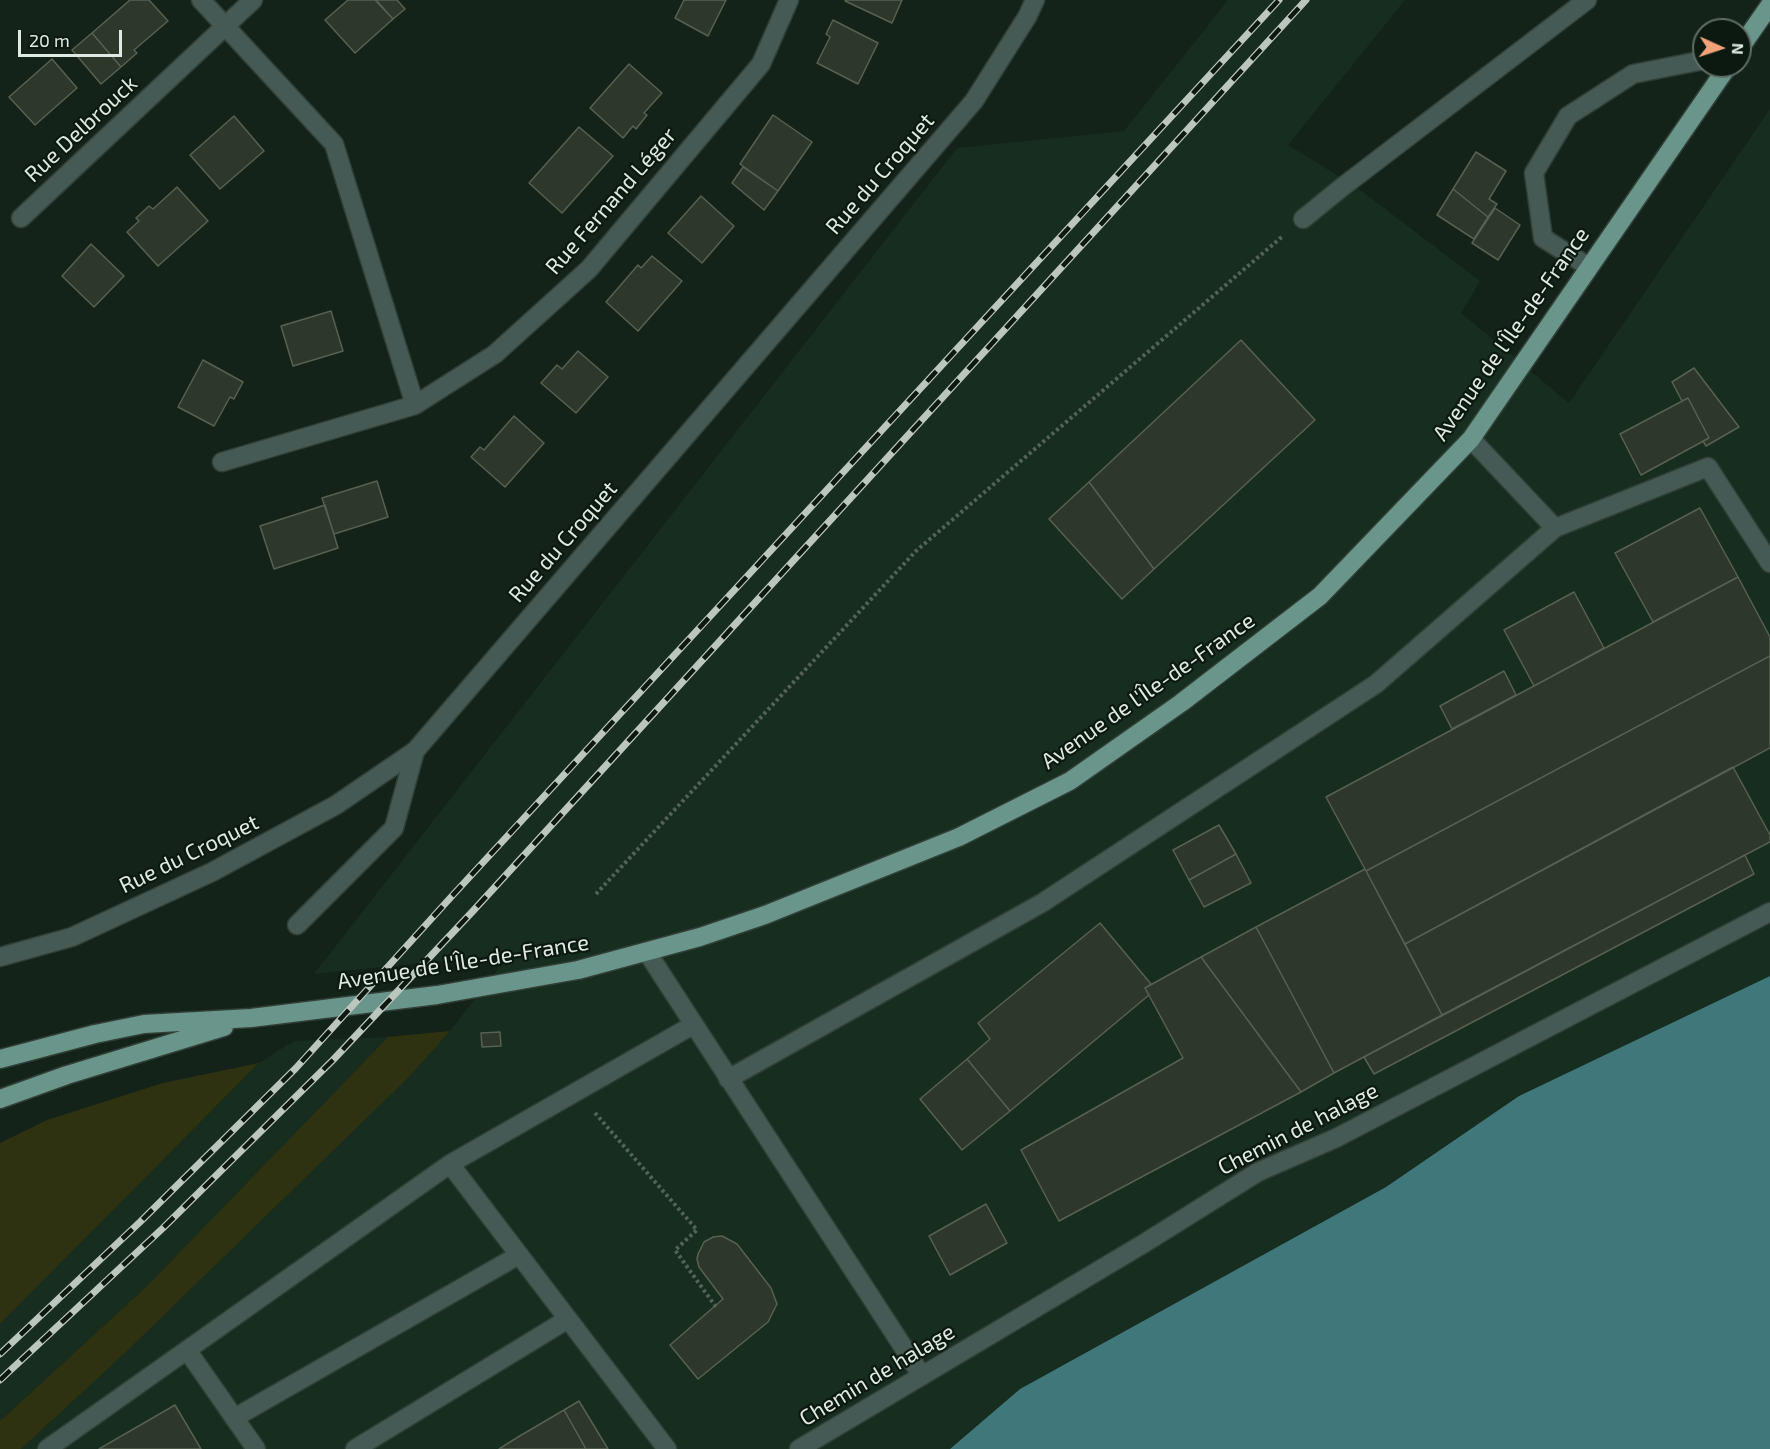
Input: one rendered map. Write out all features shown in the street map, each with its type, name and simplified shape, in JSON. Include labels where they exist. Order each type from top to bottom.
[{"type":"main road","points":[[1752,31],[1770,5]]},
{"type":"main road","name":"Avenue de l'Île-de-France","points":[[0,1059],[144,1024],[252,1018],[437,995],[578,970],[700,937],[765,915],[959,837],[1070,781],[1181,704],[1320,596],[1471,439],[1720,78]]},
{"type":"main road","name":"Avenue de l'Île-de-France","points":[[0,1099],[78,1072],[252,1018]]},
{"type":"street","points":[[201,0],[334,144],[415,405]]},
{"type":"street","name":"Rue Delbrouck","points":[[21,218],[253,0]]},
{"type":"street","name":"Rue Fernand Léger","points":[[222,462],[415,405],[495,354],[589,269],[760,64],[789,0]]},
{"type":"street","name":"Rue du Croquet","points":[[0,957],[72,937],[212,872],[336,806],[415,751],[974,101],[1035,0]]},
{"type":"street","points":[[1303,219],[1587,0]]},
{"type":"street","points":[[1589,267],[1543,238],[1534,173],[1568,116],[1633,74],[1692,62]]},
{"type":"street","points":[[1471,439],[1555,528]]},
{"type":"street","points":[[728,1079],[1042,903],[1376,684],[1555,528],[1708,468],[1770,563]]},
{"type":"street","points":[[297,925],[393,828],[415,751]]},
{"type":"street","name":"Chemin de halage","points":[[799,1449],[1133,1250],[1258,1172],[1336,1138],[1770,912]]},
{"type":"street","points":[[646,952],[922,1376]]},
{"type":"street","points":[[47,1449],[450,1164],[693,1025]]},
{"type":"street","points":[[450,1164],[667,1449]]},
{"type":"street","points":[[234,1418],[519,1255]]},
{"type":"street","points":[[355,1449],[568,1319]]},
{"type":"street","points":[[187,1350],[256,1449]]},
{"type":"path","points":[[597,894],[915,550],[1303,219]]},
{"type":"path","points":[[576,1092],[697,1230],[675,1250],[716,1307]]},
{"type":"shaded area","points":[[1228,0],[1405,0],[1288,145],[1355,186],[1480,281],[1461,313],[1569,403],[1770,109],[1770,976],[1519,1096],[1386,1187],[1020,1389],[950,1449],[21,1449],[124,1354],[410,1076],[450,1031],[510,954],[314,974],[957,148],[1124,131]]},
{"type":"shaded area","points":[[450,1031],[410,1076],[124,1354],[21,1449],[0,1449],[0,1421],[145,1288],[388,1037]]},
{"type":"shaded area","points":[[388,1037],[145,1288],[0,1421],[0,1324],[259,1063],[294,1041]]},
{"type":"shaded area","points":[[259,1063],[0,1324],[0,1143],[47,1120],[163,1083]]},
{"type":"water","points":[[1770,976],[1770,1449],[950,1449],[1020,1389],[1386,1187],[1519,1096]]},
{"type":"building","points":[[130,0],[149,0],[168,21],[134,50],[137,53],[121,67],[92,33]]},
{"type":"building","points":[[348,0],[375,0],[393,19],[355,53],[325,20]]},
{"type":"building","points":[[376,0],[397,0],[405,9],[393,19]]},
{"type":"building","points":[[684,0],[726,0],[708,36],[675,18]]},
{"type":"building","points":[[846,0],[902,0],[892,23]]},
{"type":"building","points":[[833,20],[878,43],[858,84],[817,63],[830,37],[826,34]]},
{"type":"building","points":[[92,33],[121,67],[101,84],[72,50]]},
{"type":"building","points":[[52,59],[77,88],[35,125],[9,97]]},
{"type":"building","points":[[629,64],[662,93],[644,113],[647,115],[636,129],[633,126],[623,138],[590,108]]},
{"type":"building","points":[[773,115],[812,142],[778,191],[740,164]]},
{"type":"building","points":[[234,116],[264,151],[220,189],[190,155]]},
{"type":"building","points":[[579,127],[613,156],[562,213],[529,183]]},
{"type":"building","points":[[1476,152],[1506,171],[1489,199],[1497,204],[1488,217],[1453,189]]},
{"type":"building","points":[[743,167],[778,191],[764,210],[732,183]]},
{"type":"building","points":[[177,187],[208,221],[158,266],[127,232],[139,221],[136,218],[149,206],[153,209]]},
{"type":"building","points":[[1453,189],[1488,217],[1474,239],[1437,215]]},
{"type":"building","points":[[701,196],[734,226],[702,263],[668,233]]},
{"type":"building","points":[[1495,208],[1520,225],[1498,260],[1472,243]]},
{"type":"building","points":[[91,244],[124,276],[94,307],[62,276]]},
{"type":"building","points":[[652,256],[682,281],[638,331],[606,302],[638,265],[641,268]]},
{"type":"building","points":[[331,311],[343,351],[293,366],[281,326]]},
{"type":"building","points":[[1241,340],[1315,420],[1154,569],[1089,482]]},
{"type":"building","points":[[578,351],[608,377],[576,413],[541,383],[557,365],[562,369]]},
{"type":"building","points":[[203,360],[243,382],[234,399],[230,397],[214,426],[178,407]]},
{"type":"building","points":[[1694,368],[1739,427],[1706,446],[1703,441],[1709,438],[1688,398],[1682,401],[1672,382]]},
{"type":"building","points":[[1688,398],[1709,438],[1641,475],[1620,434]]},
{"type":"building","points":[[514,416],[544,443],[505,487],[471,457],[480,447],[484,450]]},
{"type":"building","points":[[377,481],[388,517],[334,534],[322,498]]},
{"type":"building","points":[[1089,482],[1154,569],[1122,599],[1049,519]]},
{"type":"building","points":[[325,505],[338,548],[274,569],[260,526]]},
{"type":"building","points":[[1700,508],[1738,577],[1653,622],[1615,553]]},
{"type":"building","points":[[1738,577],[1770,637],[1770,656],[1366,871],[1326,797]]},
{"type":"building","points":[[1574,592],[1604,648],[1534,686],[1504,630]]},
{"type":"building","points":[[1770,656],[1770,748],[1405,944],[1366,871]]},
{"type":"building","points":[[1504,671],[1516,695],[1452,729],[1440,706]]},
{"type":"building","points":[[1733,767],[1770,835],[1770,842],[1442,1015],[1405,944]]},
{"type":"building","points":[[1219,825],[1236,854],[1189,880],[1173,850]]},
{"type":"building","points":[[1236,854],[1251,883],[1204,907],[1189,880]]},
{"type":"building","points":[[1745,855],[1754,874],[1374,1074],[1364,1057]]},
{"type":"building","points":[[1365,869],[1442,1015],[1334,1073],[1256,927]]},
{"type":"building","points":[[1100,923],[1151,984],[1145,988],[1149,995],[1010,1111],[967,1059],[990,1039],[978,1023]]},
{"type":"building","points":[[1256,927],[1334,1073],[1301,1092],[1201,957]]},
{"type":"building","points":[[1201,957],[1301,1092],[1059,1221],[1021,1150],[1183,1058],[1145,988]]},
{"type":"building","points":[[500,1032],[501,1046],[482,1047],[481,1033]]},
{"type":"building","points":[[967,1059],[1010,1111],[962,1150],[920,1099]]},
{"type":"building","points":[[986,1204],[1007,1243],[950,1275],[929,1236]]},
{"type":"building","points":[[722,1236],[737,1244],[771,1288],[777,1304],[768,1322],[698,1379],[670,1345],[723,1299],[699,1267],[697,1259],[704,1242],[713,1237]]},
{"type":"building","points":[[579,1401],[608,1449],[586,1449],[564,1410]]},
{"type":"building","points":[[175,1405],[201,1449],[99,1449]]},
{"type":"building","points":[[564,1410],[586,1449],[499,1449],[518,1437]]},
{"type":"railway","points":[[0,1354],[140,1222],[296,1068],[1279,0]]},
{"type":"railway","points":[[0,1380],[163,1228],[333,1060],[473,911],[1306,0]]}]
